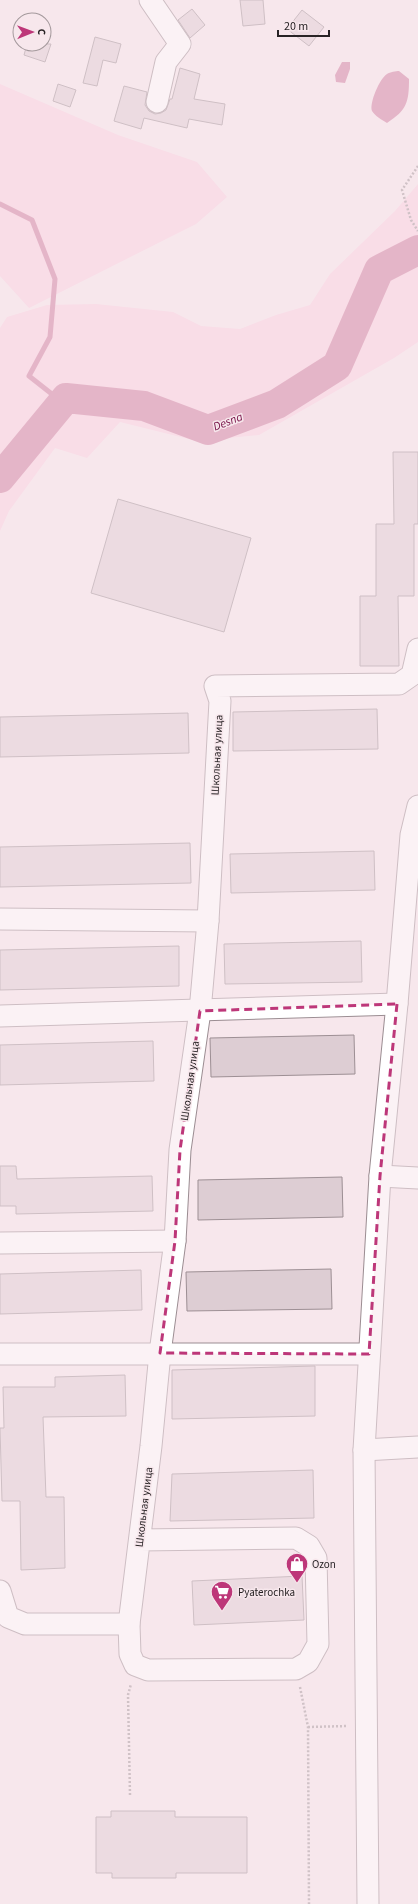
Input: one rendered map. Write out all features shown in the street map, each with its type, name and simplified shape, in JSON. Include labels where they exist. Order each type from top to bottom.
[{"type":"street","points":[[150,0],[180,44],[166,62],[157,102]]},
{"type":"street","name":"Школьная улица","points":[[135,1665],[130,1654],[129,1624],[140,1540],[160,1353],[175,1241],[180,1150],[200,1011],[208,921],[220,702],[215,686],[400,684],[412,675],[418,649]]},
{"type":"street","points":[[368,1904],[364,1450],[380,1176],[397,1004],[411,836],[418,806]]},
{"type":"street","points":[[0,919],[208,921]]},
{"type":"street","points":[[0,1016],[397,1004]]},
{"type":"street","points":[[380,1176],[418,1178]]},
{"type":"street","points":[[0,1243],[175,1241]]},
{"type":"street","points":[[0,1354],[369,1354]]},
{"type":"street","points":[[364,1450],[418,1448]]},
{"type":"street","points":[[135,1665],[148,1670],[296,1669],[308,1662],[318,1644],[316,1558],[309,1546],[296,1538],[140,1540]]},
{"type":"street","points":[[0,1591],[8,1617],[25,1624],[129,1624]]},
{"type":"path","points":[[418,166],[402,190],[411,220],[418,231]]},
{"type":"path","points":[[130,1795],[128,1694],[135,1665]]},
{"type":"path","points":[[296,1669],[308,1727],[309,1904]]},
{"type":"path","points":[[308,1727],[366,1726]]},
{"type":"highlighted area","points":[[397,1004],[380,1176],[369,1354],[160,1353],[175,1241],[180,1150],[200,1011]]},
{"type":"shaded area","points":[[342,62],[350,62],[350,69],[345,83],[336,82],[335,75]]},
{"type":"shaded area","points":[[395,71],[399,71],[409,79],[406,105],[399,114],[387,123],[373,113],[371,107],[372,102],[384,76]]},
{"type":"shaded area","points":[[0,84],[118,135],[197,162],[227,197],[196,224],[29,308],[0,276]]},
{"type":"shaded area","points":[[418,184],[418,342],[394,358],[259,435],[197,441],[120,422],[87,458],[55,448],[9,511],[0,531],[0,328],[7,317],[47,305],[96,304],[173,312],[201,326],[240,329],[276,315],[310,305],[330,274],[395,211]]},
{"type":"building","points":[[240,0],[263,0],[265,24],[243,26]]},
{"type":"building","points":[[192,9],[205,25],[190,38],[178,20]]},
{"type":"building","points":[[302,10],[324,27],[309,46],[287,29]]},
{"type":"building","points":[[95,37],[121,44],[116,63],[103,60],[97,86],[83,83]]},
{"type":"building","points":[[25,52],[48,52],[45,62],[24,55]]},
{"type":"building","points":[[180,68],[200,74],[194,99],[225,104],[222,125],[189,119],[187,128],[144,118],[141,129],[114,121],[124,86],[147,92],[145,105],[149,111],[155,114],[166,110],[170,99],[172,99]]},
{"type":"building","points":[[58,84],[76,90],[70,107],[53,101]]},
{"type":"building","points":[[393,452],[418,452],[418,524],[414,524],[414,596],[398,596],[399,666],[360,666],[360,596],[376,596],[376,524],[394,524]]},
{"type":"building","points":[[118,499],[251,538],[224,632],[91,593]]},
{"type":"building","points":[[377,709],[378,749],[233,751],[233,712]]},
{"type":"building","points":[[188,713],[189,753],[0,757],[0,717]]},
{"type":"building","points":[[190,843],[191,883],[0,887],[0,847]]},
{"type":"building","points":[[374,851],[375,890],[231,893],[230,854]]},
{"type":"building","points":[[361,941],[362,982],[225,984],[224,944]]},
{"type":"building","points":[[179,946],[179,986],[0,990],[0,950]]},
{"type":"building","points":[[354,1035],[355,1074],[211,1077],[210,1038]]},
{"type":"building","points":[[153,1041],[154,1081],[0,1085],[0,1045]]},
{"type":"building","points":[[0,1166],[16,1166],[17,1179],[152,1176],[153,1211],[16,1214],[16,1206],[0,1206]]},
{"type":"building","points":[[342,1177],[343,1217],[198,1220],[198,1180]]},
{"type":"building","points":[[331,1269],[332,1309],[187,1311],[186,1272]]},
{"type":"building","points":[[141,1270],[142,1310],[0,1314],[0,1274]]},
{"type":"building","points":[[315,1366],[315,1416],[172,1419],[172,1370]]},
{"type":"building","points":[[125,1375],[126,1416],[43,1417],[46,1497],[64,1497],[65,1568],[21,1570],[20,1501],[2,1501],[0,1428],[4,1428],[3,1387],[55,1387],[55,1377]]},
{"type":"building","points":[[313,1470],[314,1518],[170,1521],[172,1474]]},
{"type":"building","points":[[302,1576],[304,1620],[194,1625],[192,1581]]},
{"type":"building","points":[[111,1811],[175,1811],[175,1817],[247,1817],[247,1873],[176,1873],[176,1878],[112,1878],[112,1873],[96,1873],[96,1817],[111,1817]]},
{"type":"waterway","points":[[0,204],[32,220],[55,279],[50,337],[29,376],[62,402]]},
{"type":"waterway","name":"Desna","points":[[0,478],[66,398],[144,406],[208,430],[277,404],[337,366],[379,270],[418,250]]},
{"type":"place","name":"Ozon","points":[[297,1584]]},
{"type":"place","name":"Pyaterochka","points":[[222,1612]]}]
